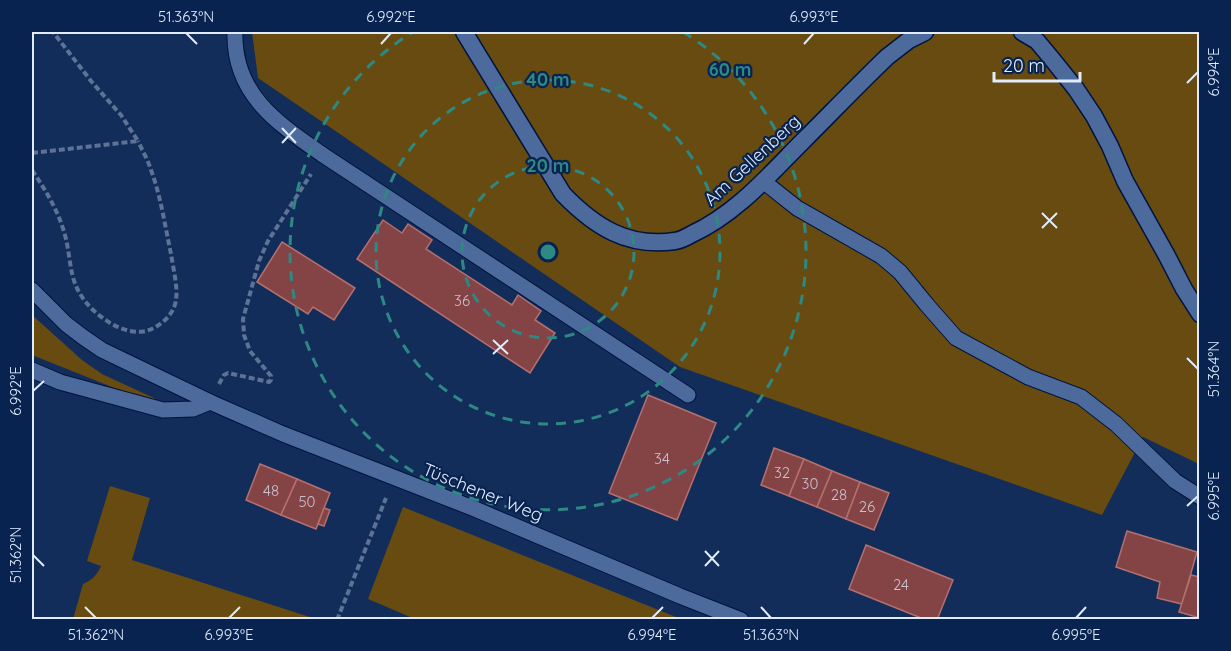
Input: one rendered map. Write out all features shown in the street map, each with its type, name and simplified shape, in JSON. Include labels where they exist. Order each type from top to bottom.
[{"type":"street","name":"Am Gellenberg","points":[[464,32],[563,194],[579,210],[614,234],[652,243],[678,241],[724,215],[763,181],[887,57],[909,40],[925,32]]},
{"type":"street","points":[[1022,32],[1037,41],[1052,58],[1094,116],[1125,181],[1200,314]]},
{"type":"lane","points":[[235,32],[237,60],[248,86],[256,99],[280,124],[323,155],[688,395]]},
{"type":"lane","points":[[763,181],[797,208],[881,256],[900,272],[956,338],[1028,377],[1081,397],[1116,423],[1175,481],[1200,498]]},
{"type":"lane","name":"Tüschener Weg","points":[[32,290],[66,324],[102,350],[210,402],[283,434],[475,509],[741,620]]},
{"type":"lane","points":[[32,370],[60,382],[163,411],[193,410],[210,402]]},
{"type":"path","points":[[32,170],[54,205],[64,235],[72,278],[83,298],[109,322],[126,330],[136,332],[154,329],[164,321],[174,307],[177,298],[158,191],[151,168],[138,141],[121,115],[53,32]]},
{"type":"path","points":[[32,153],[138,141]]},
{"type":"path","points":[[218,387],[224,375],[228,373],[269,382],[272,380],[250,351],[244,335],[243,319],[259,261],[268,241],[323,155]]},
{"type":"path","points":[[336,620],[386,498]]},
{"type":"shaded area","points":[[252,32],[1199,32],[1199,464],[1143,437],[1102,515],[680,367],[258,78]]},
{"type":"shaded area","points":[[32,315],[82,360],[102,374],[156,399],[147,401],[32,355]]},
{"type":"shaded area","points":[[110,486],[150,498],[132,560],[316,619],[73,619],[83,584],[94,577],[101,566],[87,561]]},
{"type":"shaded area","points":[[403,507],[681,619],[415,619],[368,599]]},
{"type":"building","points":[[383,220],[402,233],[408,224],[432,240],[426,249],[512,305],[518,295],[541,311],[535,320],[555,333],[530,373],[357,259]]},
{"type":"building","points":[[282,242],[355,288],[334,320],[313,307],[308,314],[257,282]]},
{"type":"building","points":[[648,395],[716,423],[677,520],[609,493]]},
{"type":"building","points":[[774,448],[804,459],[789,496],[761,485]]},
{"type":"building","points":[[804,459],[832,471],[817,507],[789,496]]},
{"type":"building","points":[[260,464],[297,479],[281,515],[246,500]]},
{"type":"building","points":[[832,471],[860,482],[846,519],[817,507]]},
{"type":"building","points":[[297,479],[330,493],[316,529],[281,515]]},
{"type":"building","points":[[860,482],[889,493],[874,530],[846,519]]},
{"type":"building","points":[[324,508],[330,510],[324,526],[318,524]]},
{"type":"building","points":[[1127,531],[1197,552],[1182,604],[1157,598],[1160,582],[1116,567]]},
{"type":"building","points":[[866,545],[953,580],[937,620],[926,620],[849,589]]},
{"type":"building","points":[[1191,575],[1200,577],[1200,618],[1179,612]]}]
